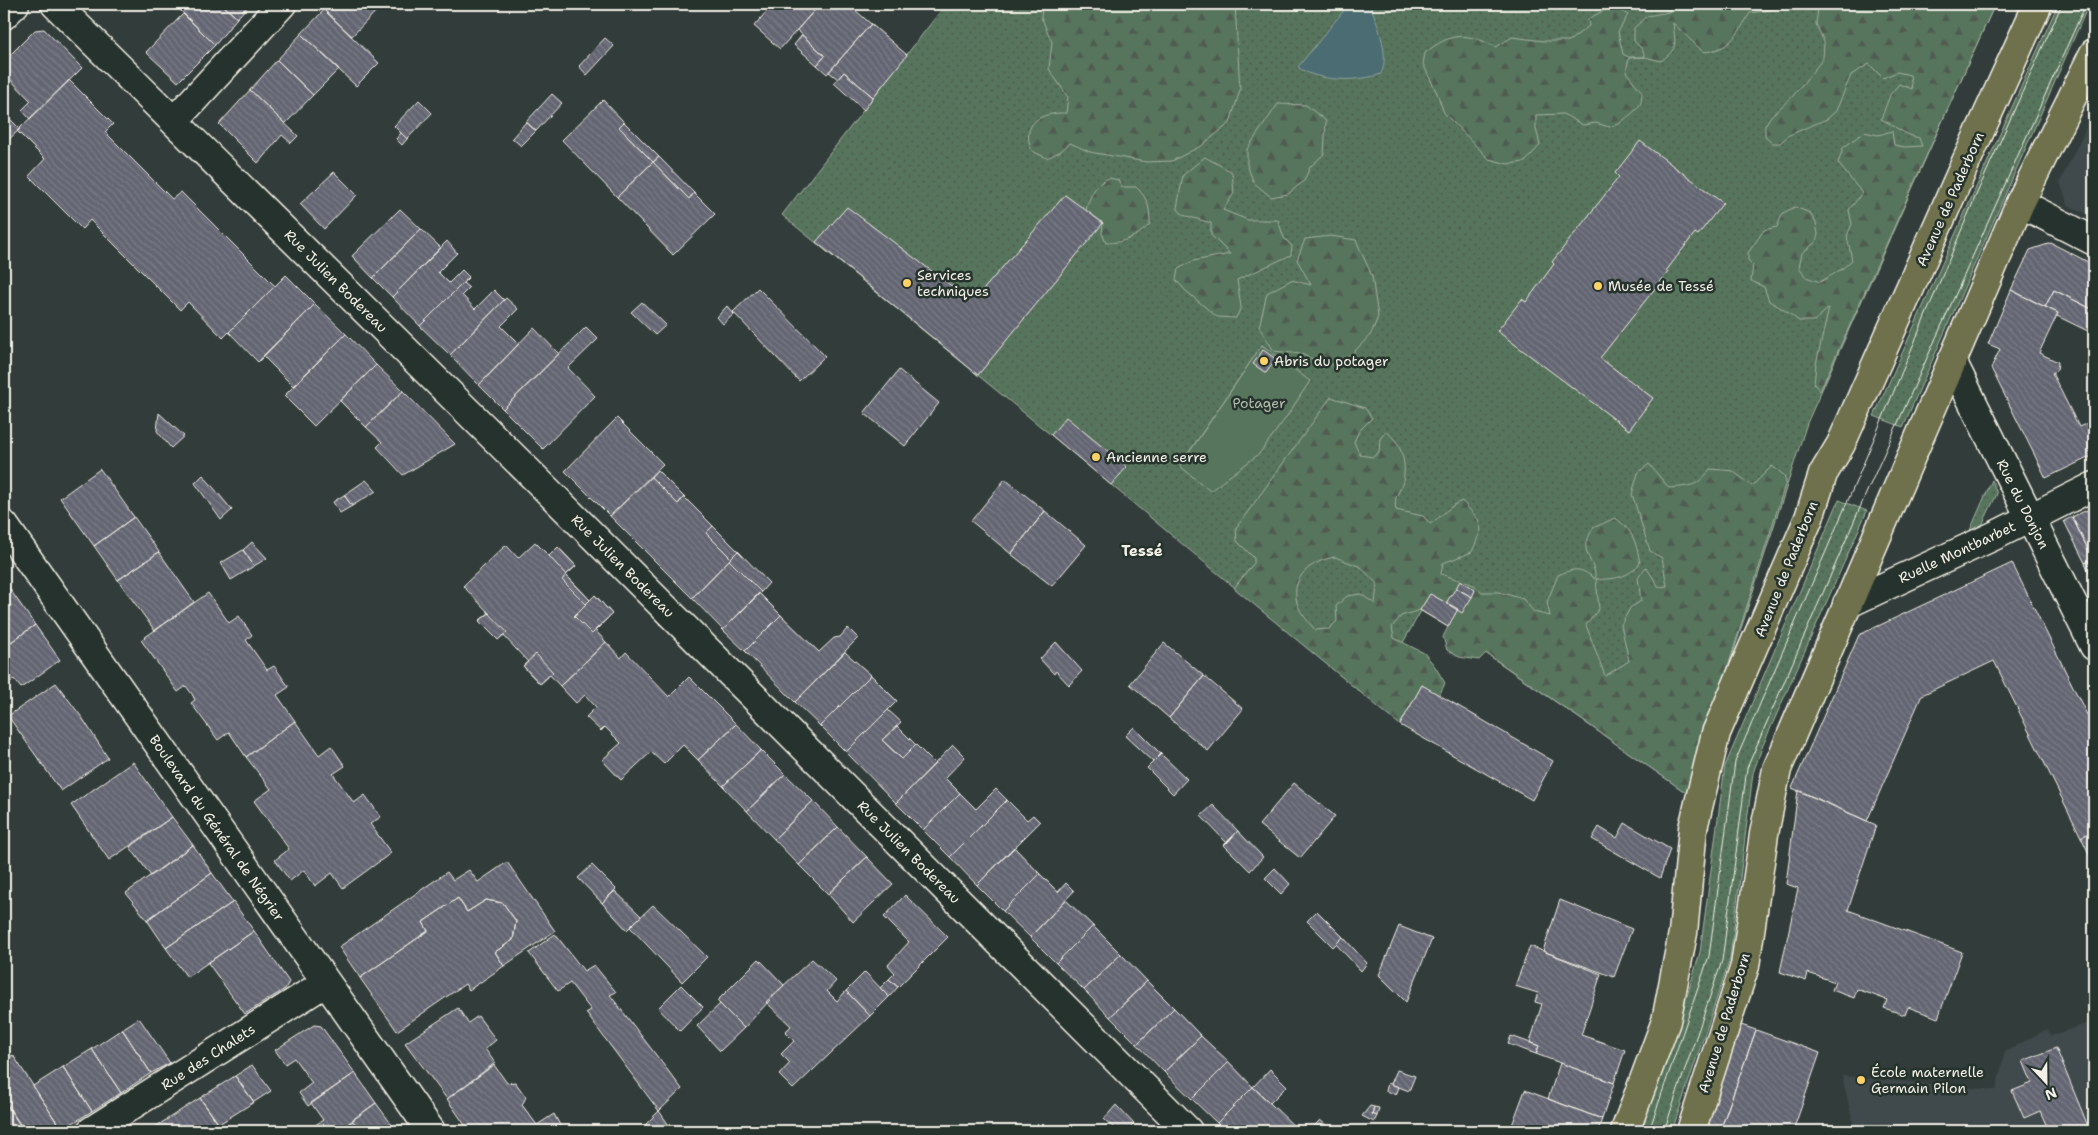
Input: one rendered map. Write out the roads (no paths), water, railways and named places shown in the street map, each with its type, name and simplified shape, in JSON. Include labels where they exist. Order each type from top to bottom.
[{"type":"main road","name":"Avenue de Paderborn","points":[[1625,1131],[1666,1021],[1683,933],[1693,828],[1716,733],[1809,518],[1823,474],[1841,444],[2038,4]]},
{"type":"main road","name":"Avenue de Paderborn","points":[[1691,1131],[1745,966],[1764,834],[1777,769],[2020,203],[2094,53]]},
{"type":"street","points":[[4,15],[15,4]]},
{"type":"street","name":"Rue Julien Bodereau","points":[[55,4],[537,480],[1188,1131]]},
{"type":"street","points":[[174,121],[282,4]]},
{"type":"street","points":[[2020,203],[2094,241]]},
{"type":"street","name":"Rue du Donjon","points":[[1952,361],[2094,646]]},
{"type":"street","name":"Ruelle Montbarbet","points":[[1847,604],[2094,486]]},
{"type":"street","name":"Boulevard du Général de Négrier","points":[[4,525],[431,1131]]},
{"type":"street","name":"Rue des Chalets","points":[[91,1131],[122,1123],[325,982]]},
{"type":"water","points":[[1349,4],[1368,4],[1372,9],[1384,50],[1381,74],[1372,77],[1338,79],[1316,76],[1298,67]]},
{"type":"tram line","points":[[1649,1131],[1709,956],[1735,762],[1852,491],[1977,193],[2062,4]]},
{"type":"tram line","points":[[1664,1131],[1722,961],[1747,768],[1865,496],[2086,4]]},
{"type":"place","name":"Services techniques","points":[[907,283]]},
{"type":"place","name":"Musée de Tessé","points":[[1598,286]]},
{"type":"place","name":"Abris du potager","points":[[1264,361]]},
{"type":"place","name":"Ancienne serre","points":[[1096,457]]},
{"type":"place","name":"École maternelle Germain Pilon","points":[[1861,1080]]},
{"type":"district","name":"Tessé","points":[[1142,551]]},
{"type":"park label","name":"Potager","points":[[1259,403]]}]
